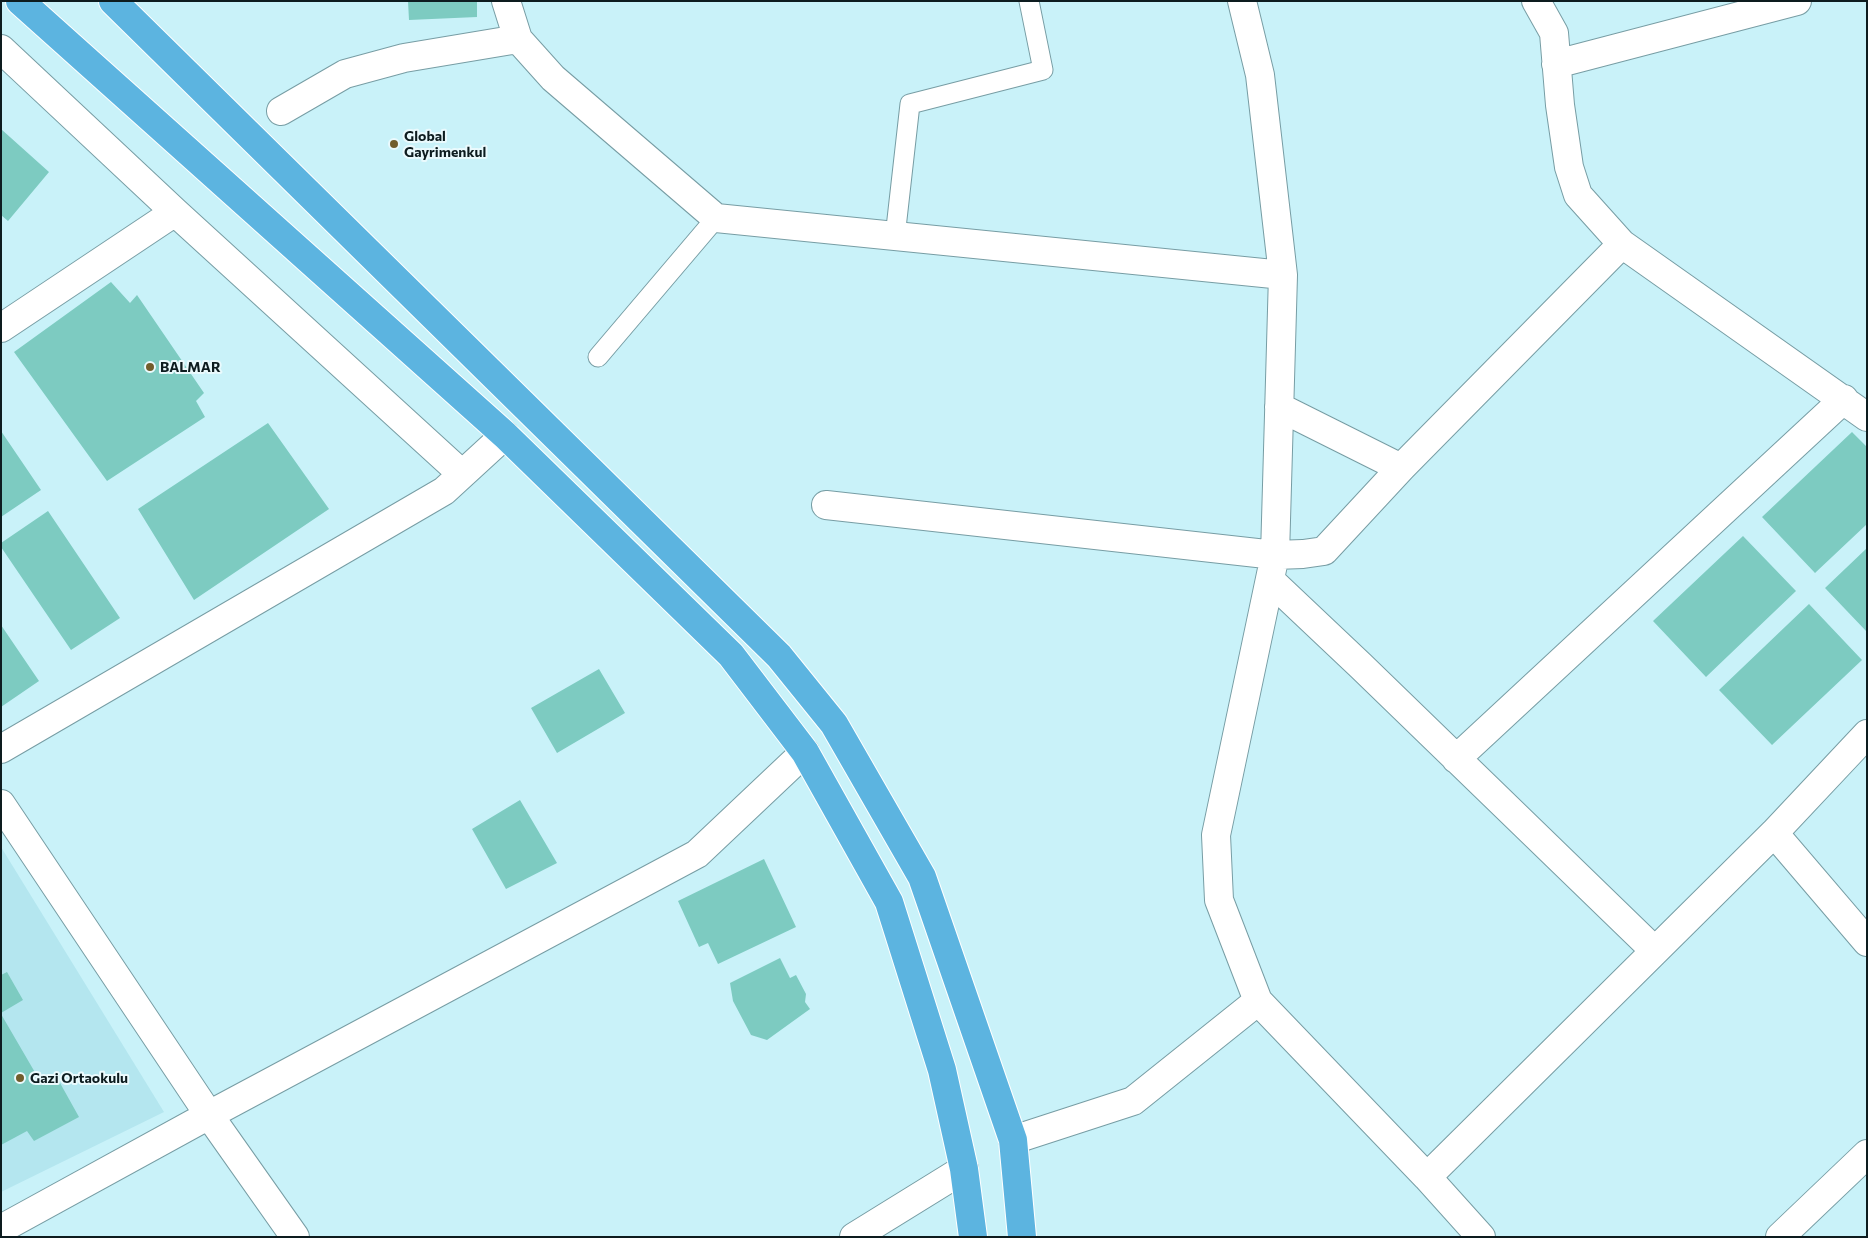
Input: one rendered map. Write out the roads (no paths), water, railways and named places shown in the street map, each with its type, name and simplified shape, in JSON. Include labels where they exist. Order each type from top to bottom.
[{"type":"highway","points":[[20,1],[505,435],[731,655],[805,752],[889,902],[942,1070],[964,1169],[973,1237]]},
{"type":"highway","points":[[113,1],[779,656],[834,724],[922,877],[1013,1140],[1022,1237]]},
{"type":"street","points":[[506,1],[518,39],[553,78],[716,218],[1283,275]]},
{"type":"street","points":[[1242,1],[1260,75],[1283,275],[1272,567],[1216,834],[1219,900],[1258,1002],[1427,1177],[1481,1237]]},
{"type":"street","points":[[1536,1],[1554,33],[1560,105],[1569,167],[1578,195],[1622,244],[1867,417]]},
{"type":"street","points":[[1556,64],[1797,1]]},
{"type":"street","points":[[281,111],[345,74],[404,58],[518,39]]},
{"type":"street","points":[[1,49],[175,212],[462,474]]},
{"type":"street","points":[[1,328],[175,212]]},
{"type":"street","points":[[826,505],[1272,567],[1303,554],[1324,551],[1401,468],[1622,244]]},
{"type":"street","points":[[1456,759],[1844,399]]},
{"type":"street","points":[[1279,407],[1401,468]]},
{"type":"street","points":[[1,749],[444,491],[505,435]]},
{"type":"street","points":[[1272,567],[1456,759],[1655,951]]},
{"type":"street","points":[[1427,1177],[1774,833],[1867,734]]},
{"type":"street","points":[[1,1229],[209,1115],[697,854],[805,752]]},
{"type":"street","points":[[1,804],[209,1115],[295,1237]]},
{"type":"street","points":[[1774,833],[1867,942]]},
{"type":"street","points":[[1013,1140],[1133,1101],[1258,1002]]},
{"type":"street","points":[[1780,1237],[1867,1154]]},
{"type":"street","points":[[854,1237],[964,1169]]},
{"type":"lane","points":[[895,237],[910,104],[1042,70],[1029,1]]},
{"type":"lane","points":[[598,357],[716,218]]},
{"type":"place","name":"Global Gayrimenkul","points":[[394,144]]},
{"type":"place","name":"BALMAR","points":[[150,367]]},
{"type":"place","name":"Gazi Ortaokulu","points":[[20,1078]]}]
